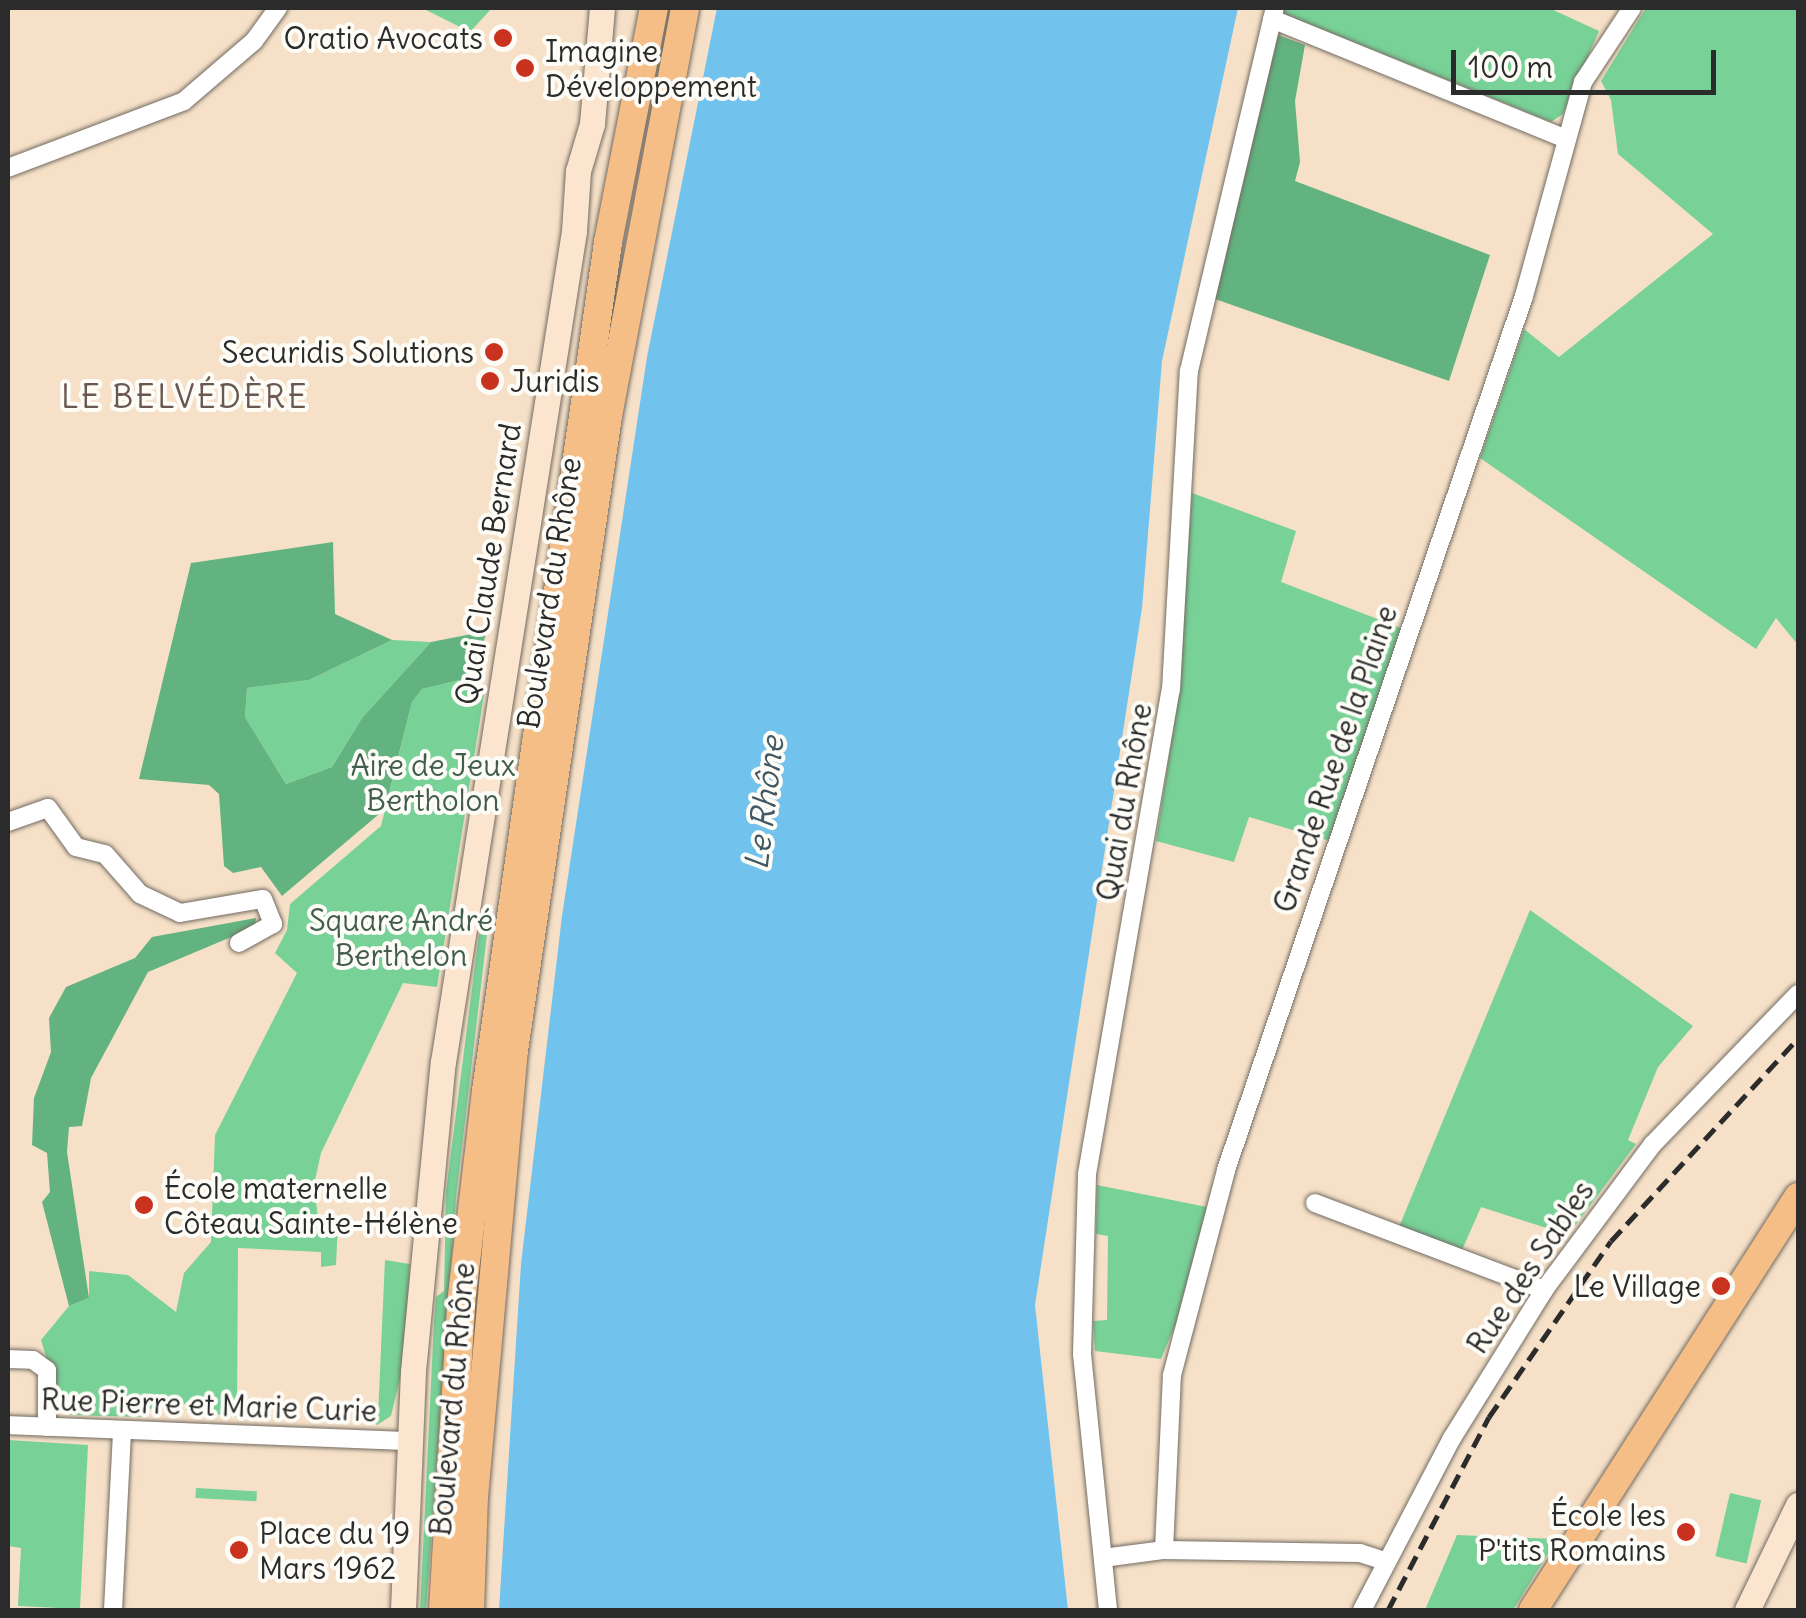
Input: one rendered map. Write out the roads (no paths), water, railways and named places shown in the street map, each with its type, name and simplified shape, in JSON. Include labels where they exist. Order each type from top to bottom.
[{"type":"main road","name":"Quai Claude Bernard","points":[[403,1610],[409,1440],[443,1062],[574,231],[578,171],[592,124],[602,8]]},
{"type":"main road","name":"Boulevard du Rhône","points":[[442,1610],[461,1304],[489,1072],[608,242],[654,8]]},
{"type":"main road","name":"Boulevard du Rhône","points":[[470,1610],[474,1497],[514,1056],[608,416],[684,8]]},
{"type":"main road","points":[[1533,1610],[1789,1227],[1798,1197]]},
{"type":"main road","points":[[1748,1610],[1798,1505]]},
{"type":"street","points":[[8,168],[184,101],[254,41],[278,8]]},
{"type":"street","name":"Grande Rue de la Plaine","points":[[1164,1550],[1172,1375],[1226,1170],[1524,296],[1564,138],[1590,66],[1632,8]]},
{"type":"street","points":[[1274,13],[1564,138]]},
{"type":"street","name":"Quai du Rhône","points":[[1108,1610],[1082,1354],[1088,1174],[1171,690],[1189,370],[1274,13]]},
{"type":"street","points":[[8,822],[48,808],[76,847],[105,854],[140,894],[180,913],[264,899],[273,924],[240,943]]},
{"type":"street","name":"Rue des Sables","points":[[1362,1610],[1460,1423],[1544,1290],[1653,1144],[1798,994]]},
{"type":"street","points":[[1316,1203],[1544,1290]]},
{"type":"street","points":[[8,1360],[33,1360],[46,1370],[47,1427]]},
{"type":"street","name":"Rue Pierre et Marie Curie","points":[[8,1425],[409,1440]]},
{"type":"street","points":[[114,1610],[122,1430]]},
{"type":"street","points":[[1103,1558],[1164,1550],[1360,1553],[1386,1561]]},
{"type":"water","name":"Le Rhône","points":[[717,8],[1238,8],[1162,361],[1142,608],[1035,1305],[1068,1610],[499,1610],[521,1264],[562,916],[647,357]]},
{"type":"railway","points":[[1388,1610],[1489,1417],[1611,1241],[1798,1038]]},
{"type":"place","name":"Oratio Avocats","points":[[503,38]]},
{"type":"place","name":"Imagine Développement","points":[[525,68]]},
{"type":"place","name":"Securidis Solutions","points":[[494,352]]},
{"type":"place","name":"Juridis","points":[[490,381]]},
{"type":"place","name":"École maternelle Côteau Sainte-Hélène","points":[[144,1205]]},
{"type":"place","name":"Le Village","points":[[1721,1286]]},
{"type":"place","name":"École les P'tits Romains","points":[[1686,1532]]},
{"type":"place","name":"Place du 19 Mars 1962","points":[[239,1550]]},
{"type":"district","name":"LE BELVÉDÈRE","points":[[185,397]]},
{"type":"park label","name":"Aire de Jeux Bertholon","points":[[433,782]]},
{"type":"park label","name":"Square André Berthelon","points":[[401,937]]}]
